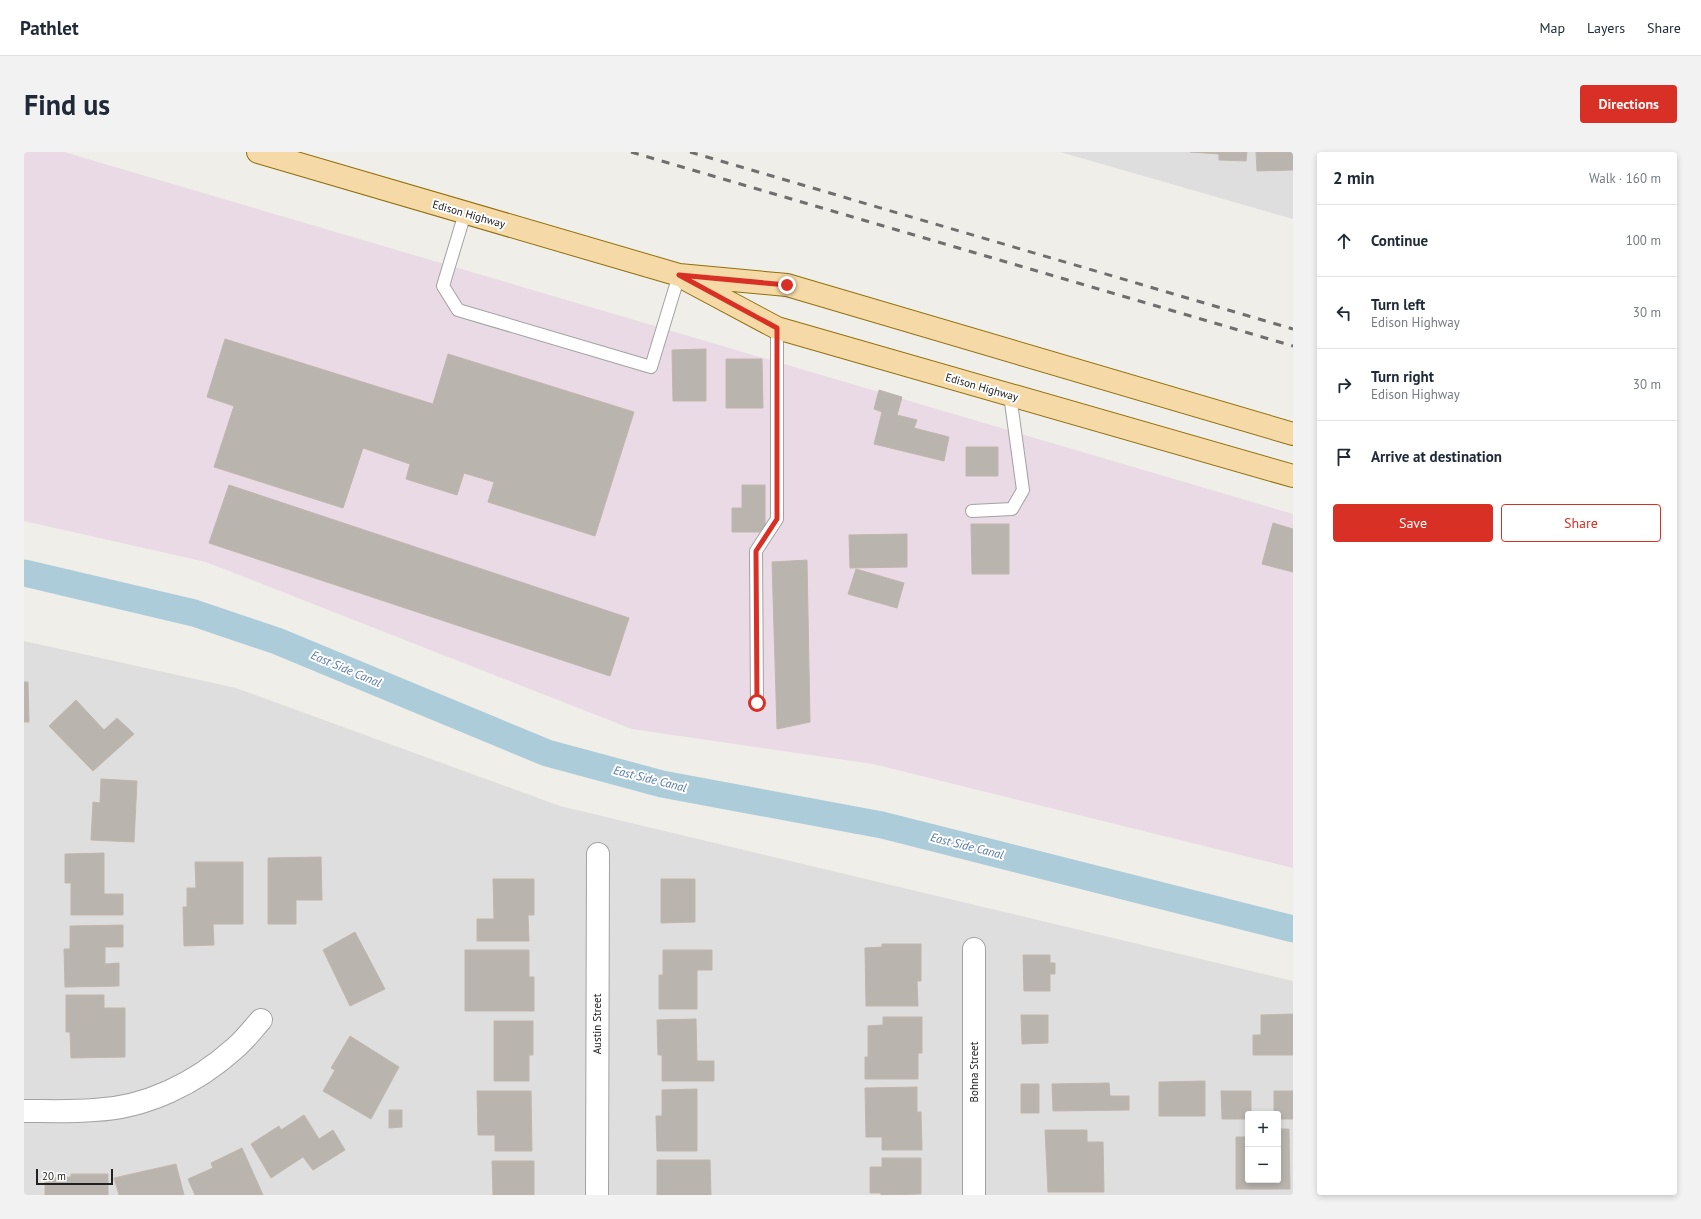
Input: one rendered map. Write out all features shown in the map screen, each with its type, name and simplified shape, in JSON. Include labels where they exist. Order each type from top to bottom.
[{"type":"main road","name":"Edison Highway","points":[[258,152],[679,275],[787,285],[1293,434]]},
{"type":"main road","name":"Edison Highway","points":[[679,275],[777,328],[1293,476]]},
{"type":"street","name":"Austin Street","points":[[597,1195],[598,854]]},
{"type":"street","name":"Bohna Street","points":[[974,949],[974,1195]]},
{"type":"street","points":[[24,1111],[95,1110],[132,1104],[170,1091],[203,1074],[235,1049],[261,1020]]},
{"type":"lane","points":[[465,213],[443,286],[458,310],[651,367],[679,275]]},
{"type":"lane","points":[[757,703],[756,551],[777,519],[777,328]]},
{"type":"lane","points":[[972,511],[1012,509],[1023,490],[1010,395]]},
{"type":"shaded area","points":[[24,152],[64,152],[1293,514],[1293,868],[873,764],[632,729],[206,562],[24,521]]},
{"type":"shaded area","points":[[1060,152],[1293,152],[1293,219]]},
{"type":"shaded area","points":[[24,641],[236,688],[560,806],[1293,981],[1293,1195],[24,1195]]},
{"type":"building","points":[[1190,152],[1247,152],[1246,161],[1219,160],[1219,154]]},
{"type":"building","points":[[1256,152],[1293,152],[1293,170],[1257,171]]},
{"type":"building","points":[[225,339],[433,404],[448,354],[634,412],[595,536],[488,502],[494,482],[464,473],[457,495],[406,479],[410,464],[363,448],[343,508],[214,467],[234,406],[207,397]]},
{"type":"building","points":[[706,349],[706,401],[673,401],[672,350]]},
{"type":"building","points":[[726,359],[762,359],[763,408],[726,408]]},
{"type":"building","points":[[879,390],[902,397],[897,415],[917,420],[914,428],[949,437],[944,461],[874,444],[882,412],[874,409]]},
{"type":"building","points":[[966,447],[998,447],[998,476],[966,476]]},
{"type":"building","points":[[229,485],[629,618],[610,676],[209,543]]},
{"type":"building","points":[[742,485],[765,485],[765,532],[732,532],[732,508],[742,508]]},
{"type":"building","points":[[1273,523],[1293,529],[1293,572],[1262,564]]},
{"type":"building","points":[[971,524],[1009,524],[1009,574],[972,574]]},
{"type":"building","points":[[907,534],[907,567],[850,568],[849,535]]},
{"type":"building","points":[[807,560],[810,722],[777,729],[772,562]]},
{"type":"building","points":[[856,569],[904,583],[897,608],[848,594]]},
{"type":"building","points":[[24,682],[28,682],[29,722],[24,722]]},
{"type":"building","points":[[76,700],[104,730],[117,718],[134,734],[93,771],[49,726]]},
{"type":"building","points":[[101,779],[137,781],[134,842],[91,840],[93,802],[100,803]]},
{"type":"building","points":[[104,853],[104,894],[123,894],[123,915],[71,915],[71,883],[65,883],[65,854]]},
{"type":"building","points":[[321,857],[322,900],[296,900],[296,924],[268,924],[268,858]]},
{"type":"building","points":[[195,862],[243,862],[243,924],[213,924],[214,945],[184,946],[183,907],[187,907],[187,888],[196,888]]},
{"type":"building","points":[[493,879],[534,879],[534,915],[528,915],[529,941],[477,941],[477,919],[494,919]]},
{"type":"building","points":[[661,879],[695,879],[695,922],[661,923]]},
{"type":"building","points":[[123,925],[123,947],[105,947],[105,964],[119,963],[119,986],[65,987],[64,949],[70,949],[70,926]]},
{"type":"building","points":[[355,932],[385,989],[350,1006],[323,950]]},
{"type":"building","points":[[882,944],[921,944],[921,981],[917,981],[918,1006],[866,1006],[865,948],[882,947]]},
{"type":"building","points":[[465,950],[529,950],[529,977],[534,977],[534,1011],[465,1011]]},
{"type":"building","points":[[663,950],[712,950],[712,970],[697,970],[697,1009],[659,1009],[659,975],[663,975]]},
{"type":"building","points":[[1023,955],[1050,955],[1050,963],[1055,963],[1055,974],[1050,974],[1050,991],[1024,991]]},
{"type":"building","points":[[66,995],[104,995],[104,1008],[125,1008],[125,1057],[71,1058],[70,1032],[66,1032]]},
{"type":"building","points":[[1293,1014],[1293,1055],[1253,1055],[1253,1035],[1261,1035],[1261,1015]]},
{"type":"building","points":[[1021,1015],[1048,1015],[1048,1043],[1022,1044]]},
{"type":"building","points":[[883,1017],[922,1017],[922,1053],[918,1053],[918,1079],[865,1079],[865,1057],[868,1057],[868,1026],[883,1025]]},
{"type":"building","points":[[696,1019],[697,1061],[714,1061],[714,1081],[662,1081],[662,1055],[658,1055],[657,1020]]},
{"type":"building","points":[[494,1021],[533,1021],[533,1055],[529,1055],[529,1081],[494,1081]]},
{"type":"building","points":[[350,1036],[399,1067],[371,1119],[323,1091],[335,1070],[331,1068]]},
{"type":"building","points":[[1205,1081],[1205,1116],[1159,1116],[1159,1082]]},
{"type":"building","points":[[1109,1083],[1110,1096],[1129,1096],[1129,1110],[1053,1111],[1052,1084]]},
{"type":"building","points":[[1021,1084],[1039,1084],[1039,1113],[1021,1113]]},
{"type":"building","points":[[917,1087],[917,1112],[921,1112],[922,1150],[882,1150],[882,1137],[866,1137],[865,1088]]},
{"type":"building","points":[[697,1089],[697,1151],[657,1151],[656,1116],[662,1116],[662,1090]]},
{"type":"building","points":[[477,1091],[531,1091],[532,1151],[495,1151],[495,1135],[478,1135]]},
{"type":"building","points":[[1221,1091],[1251,1091],[1251,1111],[1245,1111],[1245,1119],[1222,1119]]},
{"type":"building","points":[[1274,1091],[1293,1091],[1293,1119],[1281,1119],[1281,1111],[1274,1111]]},
{"type":"building","points":[[389,1110],[402,1110],[402,1127],[389,1128]]},
{"type":"building","points":[[304,1115],[319,1139],[333,1130],[345,1150],[313,1170],[303,1157],[271,1178],[251,1144],[279,1126],[281,1130]]},
{"type":"building","points":[[1281,1129],[1289,1129],[1290,1189],[1236,1189],[1236,1137],[1245,1137],[1245,1183],[1281,1183]]},
{"type":"building","points":[[1045,1130],[1087,1130],[1087,1142],[1103,1142],[1104,1192],[1048,1192]]},
{"type":"building","points":[[242,1148],[263,1195],[195,1195],[188,1179],[213,1168],[211,1163]]},
{"type":"building","points":[[882,1158],[921,1158],[921,1194],[881,1195],[881,1193],[870,1193],[870,1167],[882,1167]]},
{"type":"building","points":[[657,1160],[710,1160],[711,1195],[657,1195]]},
{"type":"building","points":[[492,1161],[534,1161],[534,1195],[493,1195]]},
{"type":"building","points":[[176,1164],[184,1195],[119,1195],[114,1178]]},
{"type":"building","points":[[71,1174],[108,1174],[108,1195],[45,1195],[45,1178],[71,1177]]},
{"type":"waterway","name":"East Side Canal","points":[[24,573],[194,613],[277,641],[547,753],[662,784],[882,825],[1293,929]]},
{"type":"railway","points":[[631,152],[1293,346]]},
{"type":"railway","points":[[690,152],[1293,329]]},
{"type":"route","points":[[757,703],[756,551],[777,519],[777,328],[679,275],[787,285]]}]
